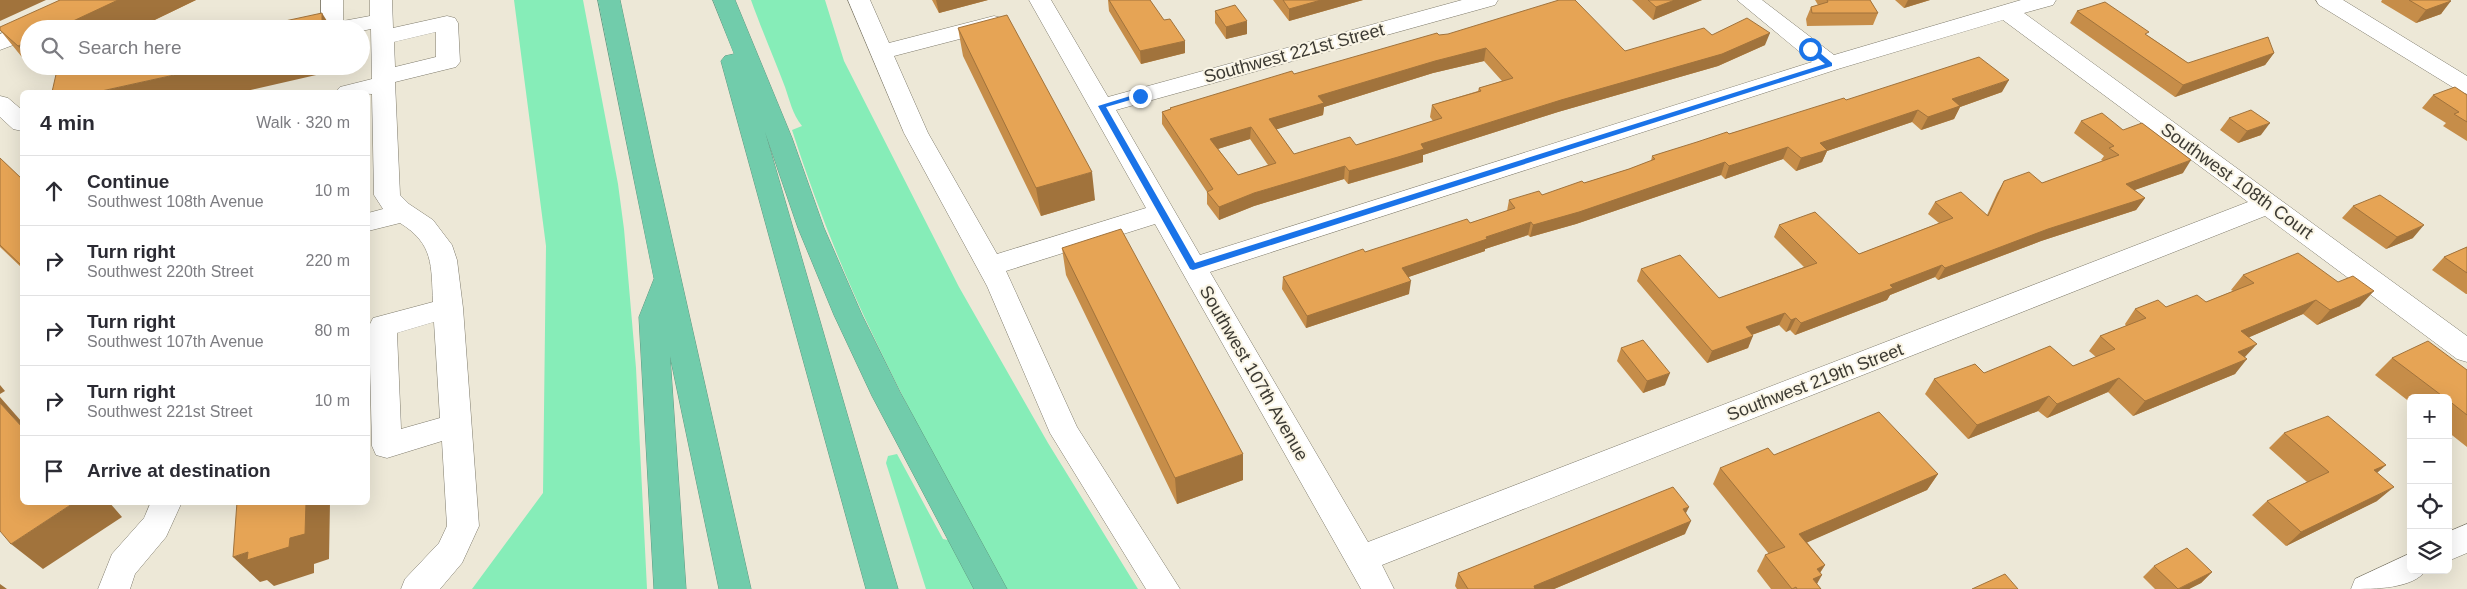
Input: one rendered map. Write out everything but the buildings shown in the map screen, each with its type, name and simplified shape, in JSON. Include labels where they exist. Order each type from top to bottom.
[{"type":"highway","points":[[609,0],[667,279],[735,589]]},
{"type":"highway","points":[[716,0],[882,589]]},
{"type":"highway","points":[[724,0],[780,138],[811,228],[848,315],[921,463],[990,589]]},
{"type":"highway","points":[[667,279],[653,317],[670,589]]},
{"type":"street","points":[[332,0],[332,20]]},
{"type":"street","points":[[859,0],[924,150],[1001,286],[1065,433],[1087,471],[1164,589]]},
{"type":"street","name":"Southwest 107th Avenue","points":[[1040,0],[1378,589]]},
{"type":"street","name":"Southwest 221st Street","points":[[1102,106],[1487,0]]},
{"type":"street","points":[[1748,0],[1830,64]]},
{"type":"street","points":[[1193,267],[1830,64],[2045,0]]},
{"type":"street","points":[[2328,0],[2467,86]]},
{"type":"street","name":"Southwest 108th Court","points":[[2008,12],[2467,351]]},
{"type":"street","points":[[354,90],[383,80],[448,62],[447,23],[382,19],[383,80],[376,129],[387,195],[390,202],[423,224],[434,234],[440,247],[449,308],[450,364],[463,526],[453,552],[439,569],[417,589]]},
{"type":"street","points":[[881,52],[1005,20]]},
{"type":"street","points":[[0,43],[20,34]]},
{"type":"street","points":[[0,104],[20,121]]},
{"type":"street","name":"Southwest 219th Street","points":[[1361,559],[2269,204]]},
{"type":"street","points":[[989,266],[1162,212]]},
{"type":"street","points":[[370,222],[405,213]]},
{"type":"street","points":[[449,308],[382,326],[387,446],[456,426]]},
{"type":"street","points":[[114,589],[116,577],[122,563],[158,526],[166,505]]},
{"type":"street","points":[[2452,546],[2467,538]]},
{"type":"street","points":[[2367,589],[2407,569]]},
{"type":"green space","points":[[514,0],[583,0],[618,184],[624,229],[636,368],[647,589],[472,589],[543,493],[546,246]]},
{"type":"green space","points":[[751,0],[825,0],[844,61],[959,287],[1048,443],[1138,589],[1006,589],[903,396],[838,257],[792,130],[802,126],[794,112]]},
{"type":"green space","points":[[897,454],[943,539],[952,541],[978,589],[926,589],[886,463],[888,456]]},
{"type":"route","points":[[1140,96],[1102,106],[1193,267],[1830,64],[1810,49]]}]
